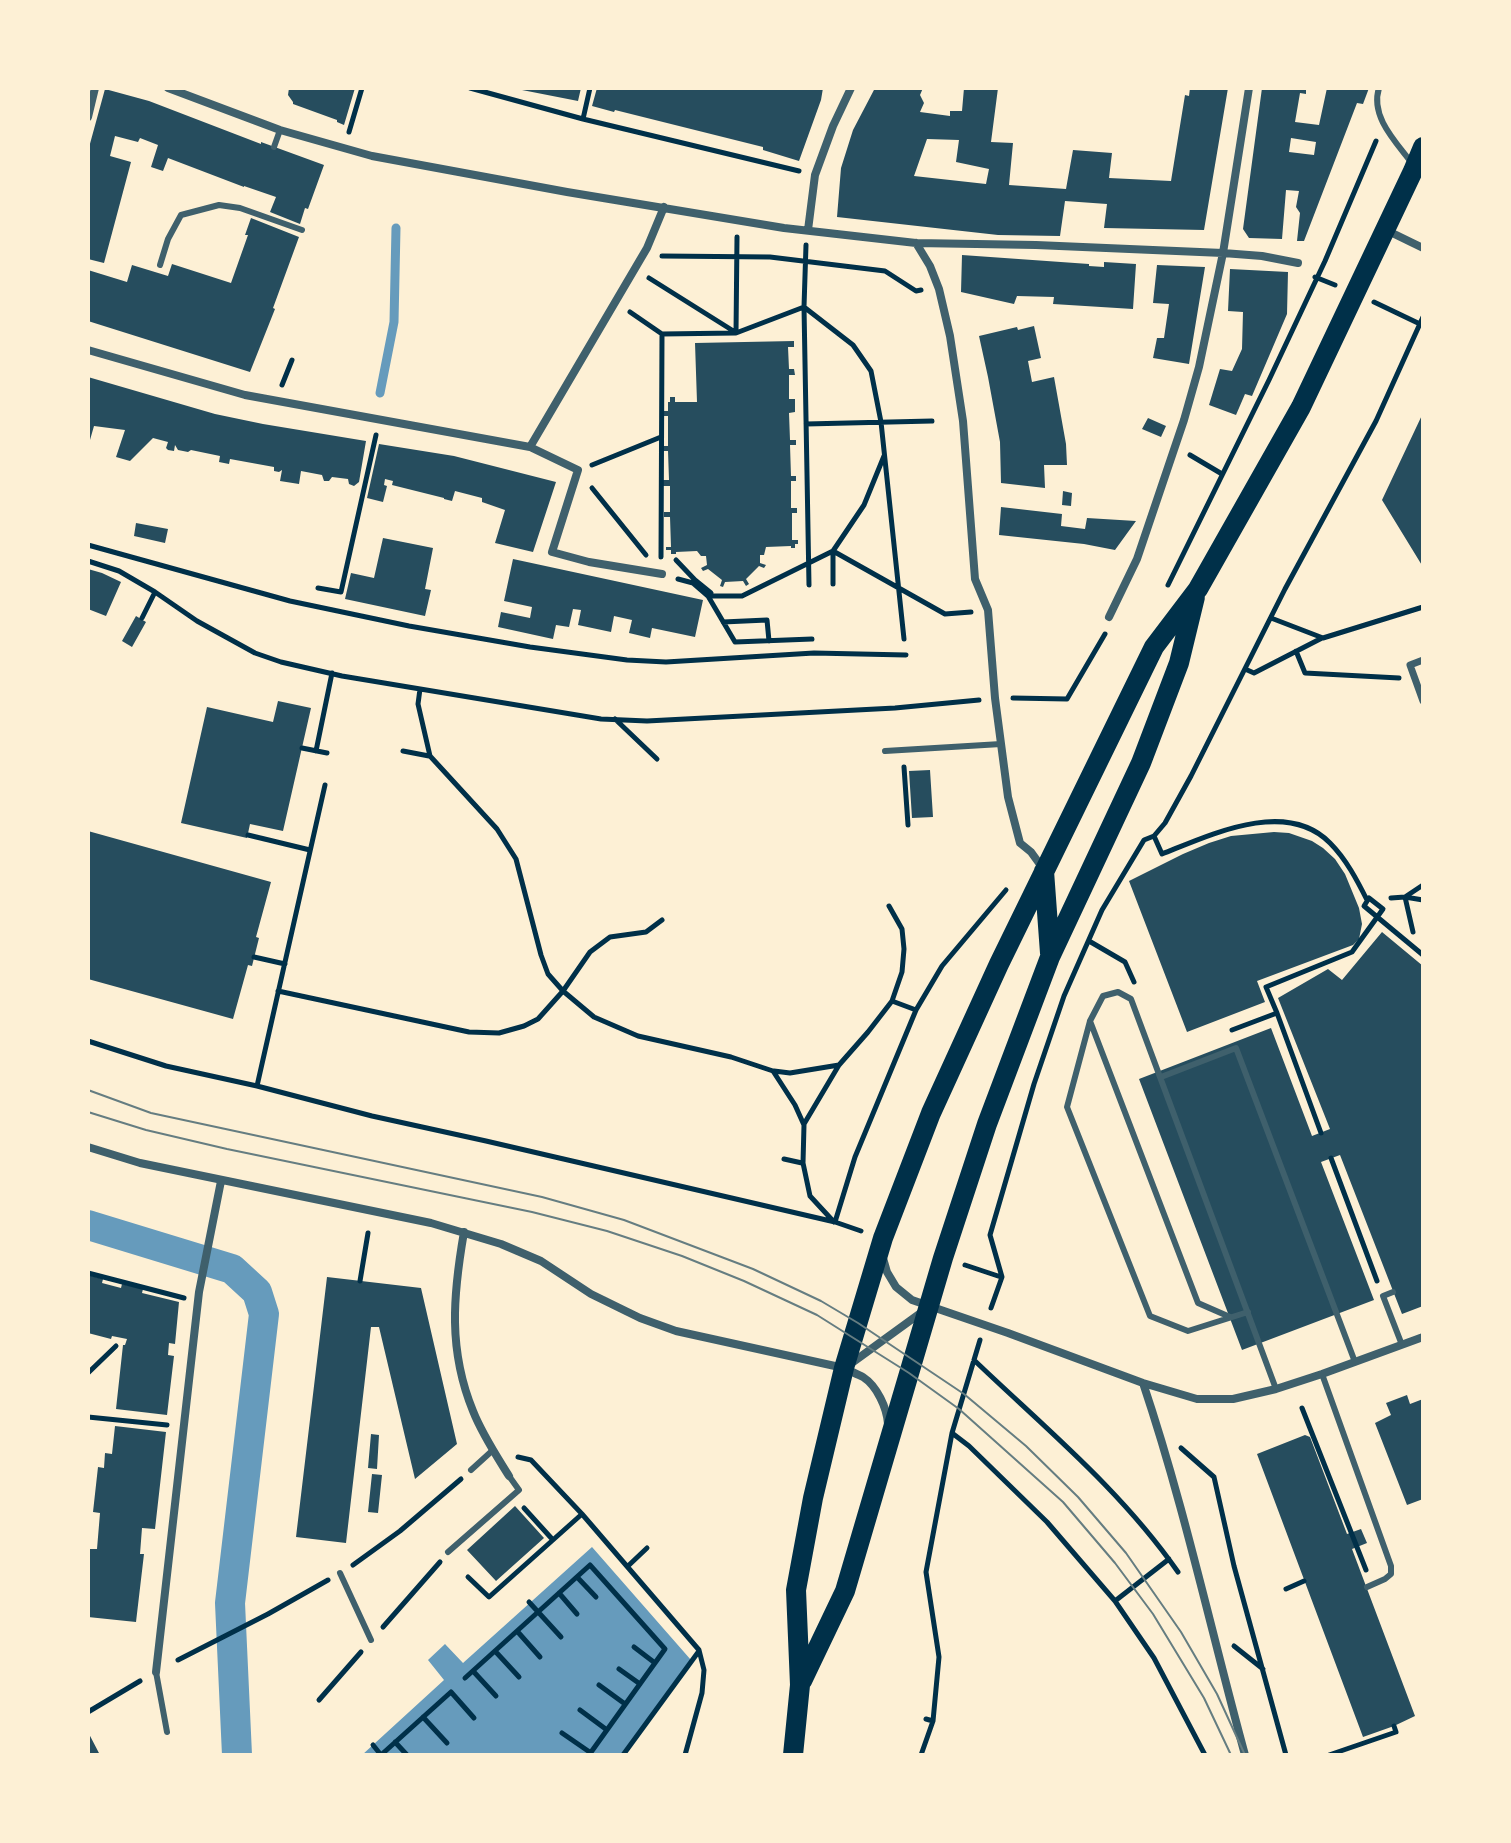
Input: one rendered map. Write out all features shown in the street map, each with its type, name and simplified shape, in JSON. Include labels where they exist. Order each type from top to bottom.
[{"type":"main road","points":[[793,1755],[800,1685],[796,1590],[813,1498],[844,1368],[883,1238],[931,1113],[999,964],[1154,647],[1198,589],[1301,407],[1423,147]]},
{"type":"main road","points":[[800,1685],[845,1591],[943,1258],[987,1124],[1050,957],[1141,763],[1179,663],[1198,589]]},
{"type":"main road","points":[[1044,871],[1050,957]]},
{"type":"street","points":[[88,117],[95,88]]},
{"type":"street","points":[[168,88],[280,130],[397,161],[808,230],[916,243],[1223,253],[1298,263]]},
{"type":"street","points":[[808,230],[815,175],[851,88]]},
{"type":"street","points":[[1109,617],[1137,559],[1199,367],[1223,253],[1249,88]]},
{"type":"street","points":[[530,447],[647,248],[664,207]]},
{"type":"street","points":[[1386,229],[1423,248]]},
{"type":"street","points":[[916,243],[930,266],[946,312],[963,421],[975,579],[988,610],[1008,797],[1020,843],[1031,852],[1044,871]]},
{"type":"street","points":[[88,350],[245,395],[530,447],[578,470],[552,552],[589,562],[662,574]]},
{"type":"street","points":[[1423,660],[1410,665],[1423,701]]},
{"type":"street","points":[[88,1147],[140,1163],[464,1232],[541,1261],[591,1294],[640,1318],[676,1331],[844,1368],[866,1379],[880,1398],[888,1419],[887,1449]]},
{"type":"street","points":[[156,1672],[199,1297],[221,1181]]},
{"type":"street","points":[[464,1232],[455,1291],[456,1348],[473,1412],[509,1476]]},
{"type":"street","points":[[883,1238],[887,1272],[896,1287],[912,1300],[1143,1383],[1197,1399],[1233,1399],[1276,1389],[1423,1337]]},
{"type":"street","points":[[844,1368],[929,1307]]},
{"type":"street","points":[[1143,1383],[1162,1442],[1245,1755]]},
{"type":"lane","points":[[1379,88],[1377,96],[1383,125],[1415,167]]},
{"type":"lane","points":[[274,147],[280,130]]},
{"type":"lane","points":[[160,265],[168,239],[181,215],[219,205],[240,208],[302,230]]},
{"type":"lane","points":[[885,751],[1001,744]]},
{"type":"lane","points":[[1248,1312],[1188,1331],[1150,1316],[1067,1107],[1090,1021],[1103,996],[1118,992],[1131,999],[1161,1077],[1248,1312],[1276,1389]]},
{"type":"lane","points":[[1090,1021],[1198,1303],[1230,1317]]},
{"type":"lane","points":[[1161,1077],[1236,1048],[1355,1362]]},
{"type":"lane","points":[[1393,1292],[1383,1296],[1402,1345]]},
{"type":"lane","points":[[1322,1374],[1391,1566],[1391,1574],[1367,1587]]},
{"type":"lane","points":[[471,1470],[493,1450]]},
{"type":"lane","points":[[448,1552],[519,1490],[509,1476]]},
{"type":"lane","points":[[340,1573],[371,1640]]},
{"type":"lane","points":[[156,1672],[167,1732]]},
{"type":"path","points":[[344,149],[362,88]]},
{"type":"path","points":[[470,88],[583,119],[815,175]]},
{"type":"path","points":[[583,119],[590,88]]},
{"type":"path","points":[[1172,577],[1325,261],[1383,125]]},
{"type":"path","points":[[662,255],[770,257],[885,271],[916,291]]},
{"type":"path","points":[[736,333],[737,257]]},
{"type":"path","points":[[805,261],[809,585]]},
{"type":"path","points":[[634,270],[736,333]]},
{"type":"path","points":[[615,302],[662,334],[736,333],[804,307]]},
{"type":"path","points":[[804,307],[853,345],[871,371],[881,422],[904,639]]},
{"type":"path","points":[[1002,1277],[990,1235],[1034,1084],[1064,996],[1102,910],[1144,840],[1154,836],[1165,823],[1376,421],[1423,317]]},
{"type":"path","points":[[662,334],[662,574]]},
{"type":"path","points":[[283,381],[292,360]]},
{"type":"path","points":[[318,588],[341,592],[379,419]]},
{"type":"path","points":[[806,424],[932,421]]},
{"type":"path","points":[[662,437],[578,470],[662,574],[693,583],[708,596],[735,642],[812,639]]},
{"type":"path","points":[[1175,446],[1223,474]]},
{"type":"path","points":[[708,596],[742,596],[833,551],[864,505],[884,456]]},
{"type":"path","points":[[88,545],[290,601],[409,626],[571,653],[666,662],[814,653],[906,655]]},
{"type":"path","points":[[833,551],[833,584]]},
{"type":"path","points":[[833,551],[945,614]]},
{"type":"path","points":[[677,560],[711,593],[708,596]]},
{"type":"path","points":[[88,561],[119,571],[197,621],[255,653],[281,662],[601,719],[647,721],[895,708],[995,698],[1067,699],[1104,639],[1109,617]]},
{"type":"path","points":[[142,618],[155,592]]},
{"type":"path","points":[[1245,669],[1254,673],[1323,638],[1423,607]]},
{"type":"path","points":[[1271,618],[1323,638]]},
{"type":"path","points":[[723,622],[767,620],[769,641]]},
{"type":"path","points":[[1296,651],[1305,673],[1414,676]]},
{"type":"path","points":[[316,751],[332,673]]},
{"type":"path","points":[[420,689],[418,704],[430,756],[497,829],[516,859],[541,955],[548,974],[563,991],[594,1017],[638,1036],[731,1057],[773,1071],[802,1072],[839,1065]]},
{"type":"path","points":[[615,719],[657,759]]},
{"type":"path","points":[[302,748],[327,753]]},
{"type":"path","points":[[403,751],[430,756]]},
{"type":"path","points":[[904,765],[908,825]]},
{"type":"path","points":[[257,1086],[325,785]]},
{"type":"path","points":[[1154,836],[1162,854],[1227,829],[1256,823],[1288,823],[1308,827],[1338,852],[1367,900],[1369,898],[1383,909],[1352,952],[1266,987],[1321,1133]]},
{"type":"path","points":[[248,835],[310,850]]},
{"type":"path","points":[[835,1222],[855,1157],[916,1010],[942,966],[1005,893],[1031,852]]},
{"type":"path","points":[[1405,897],[1423,885]]},
{"type":"path","points":[[1405,897],[1413,932]]},
{"type":"path","points":[[1391,898],[1423,900]]},
{"type":"path","points":[[804,1125],[839,1065],[892,1001],[902,972],[904,949],[902,929],[889,906]]},
{"type":"path","points":[[1378,916],[1423,955]]},
{"type":"path","points":[[278,991],[469,1032],[499,1033],[538,1019],[563,991],[590,952],[610,937],[646,932],[662,920]]},
{"type":"path","points":[[1089,941],[1097,947]]},
{"type":"path","points":[[254,957],[285,964]]},
{"type":"path","points":[[892,1001],[916,1010]]},
{"type":"path","points":[[1221,1034],[1277,1013]]},
{"type":"path","points":[[88,1041],[166,1066],[372,1116],[835,1222]]},
{"type":"path","points":[[773,1071],[804,1125],[803,1163],[810,1196],[835,1222]]},
{"type":"path","points":[[1331,1158],[1383,1296]]},
{"type":"path","points":[[784,1159],[803,1163]]},
{"type":"path","points":[[360,1281],[368,1233]]},
{"type":"path","points":[[88,1273],[199,1297]]},
{"type":"path","points":[[88,1373],[116,1346]]},
{"type":"path","points":[[88,1360],[98,1364]]},
{"type":"path","points":[[921,1755],[930,1720],[939,1657],[926,1572],[952,1433],[974,1360],[1009,1397],[1066,1444],[1122,1501],[1185,1583]]},
{"type":"path","points":[[1302,1408],[1366,1571],[1361,1572]]},
{"type":"path","points":[[88,1417],[184,1427]]},
{"type":"path","points":[[952,1433],[1047,1522],[1115,1601],[1154,1658],[1205,1755]]},
{"type":"path","points":[[1162,1442],[1184,1449],[1214,1477],[1234,1566],[1286,1755]]},
{"type":"path","points":[[493,1450],[531,1460],[628,1566],[699,1650],[704,1670],[702,1693],[685,1755]]},
{"type":"path","points":[[178,1660],[340,1573],[400,1531],[471,1470]]},
{"type":"path","points":[[513,1496],[553,1540]]},
{"type":"path","points":[[468,1577],[489,1597],[582,1514]]},
{"type":"path","points":[[628,1566],[647,1548]]},
{"type":"path","points":[[1115,1601],[1169,1559]]},
{"type":"path","points":[[465,1678],[590,1565],[665,1649],[590,1754],[562,1733]]},
{"type":"path","points":[[577,1577],[596,1597]]},
{"type":"path","points":[[1286,1589],[1304,1581]]},
{"type":"path","points":[[559,1593],[577,1614]]},
{"type":"path","points":[[529,1602],[561,1637]]},
{"type":"path","points":[[517,1631],[540,1657]]},
{"type":"path","points":[[634,1647],[655,1663]]},
{"type":"path","points":[[623,1755],[699,1650]]},
{"type":"path","points":[[495,1651],[519,1677]]},
{"type":"path","points":[[619,1669],[640,1684]]},
{"type":"path","points":[[473,1671],[496,1696]]},
{"type":"path","points":[[88,1712],[156,1672]]},
{"type":"path","points":[[599,1685],[625,1704]]},
{"type":"path","points":[[373,1745],[381,1755],[451,1692],[474,1718]]},
{"type":"path","points":[[580,1710],[607,1730]]},
{"type":"path","points":[[423,1717],[447,1743]]},
{"type":"path","points":[[1329,1755],[1396,1732],[1394,1726]]},
{"type":"path","points":[[395,1742],[407,1755]]},
{"type":"water","points":[[592,1547],[691,1660],[621,1755],[362,1755],[444,1680],[428,1660],[445,1644],[463,1663]]},
{"type":"building","points":[[289,88],[355,88],[344,125],[293,104],[288,95]]},
{"type":"building","points":[[522,88],[581,88],[578,101]]},
{"type":"building","points":[[597,88],[823,88],[799,161],[763,150],[763,147],[592,106]]},
{"type":"building","points":[[875,88],[923,88],[920,95],[924,103],[920,112],[950,116],[950,111],[962,111],[964,88],[998,88],[991,142],[1013,143],[1009,185],[1066,189],[1073,150],[1112,153],[1109,178],[1171,181],[1185,95],[1189,96],[1190,88],[1228,88],[1204,230],[1104,228],[1107,204],[1065,201],[1060,236],[998,235],[837,217],[841,168],[853,130]],"holes":[[[927,139],[959,140],[956,162],[989,169],[986,184],[914,176]]]},
{"type":"building","points":[[1262,88],[1306,88],[1306,94],[1300,93],[1295,122],[1319,125],[1327,88],[1369,88],[1363,104],[1357,103],[1304,241],[1297,241],[1299,191],[1286,190],[1282,239],[1249,238],[1243,229]],"holes":[[[1291,138],[1316,142],[1314,155],[1289,152]]]},
{"type":"building","points":[[105,89],[149,101],[324,165],[300,224],[270,212],[276,197],[168,158],[163,171],[151,167],[158,145],[140,138],[138,142],[115,136],[110,156],[131,162],[104,263],[88,259],[88,151]]},
{"type":"building","points":[[251,218],[299,237],[250,372],[88,321],[88,270],[127,282],[132,265],[168,276],[172,264],[231,283]]},
{"type":"building","points":[[962,255],[1104,267],[1104,262],[1136,264],[1133,309],[1053,304],[1054,297],[1017,296],[1014,304],[961,292]]},
{"type":"building","points":[[1157,265],[1205,267],[1189,364],[1153,358],[1157,338],[1164,338],[1169,304],[1153,303]]},
{"type":"building","points":[[1230,269],[1288,272],[1287,314],[1252,396],[1245,394],[1236,415],[1209,405],[1220,369],[1232,371],[1242,349],[1243,312],[1228,311]]},
{"type":"building","points":[[1034,326],[1041,358],[1028,361],[1032,382],[1054,377],[1066,444],[1067,465],[1044,465],[1045,488],[1001,483],[1000,442],[979,336]]},
{"type":"building","points":[[794,341],[794,347],[788,347],[789,369],[794,369],[795,375],[789,375],[789,399],[795,399],[795,412],[789,413],[790,440],[796,440],[796,445],[790,445],[791,476],[796,476],[796,481],[791,481],[791,508],[797,508],[797,513],[792,513],[792,540],[798,540],[798,544],[795,548],[766,547],[764,555],[760,555],[760,563],[766,565],[764,568],[759,566],[746,579],[749,584],[746,586],[743,581],[725,582],[723,587],[720,586],[722,580],[708,569],[703,571],[701,568],[707,565],[706,556],[701,556],[697,551],[671,554],[671,550],[666,550],[666,547],[671,547],[670,517],[664,517],[664,512],[670,512],[670,486],[663,486],[663,480],[669,480],[668,451],[663,451],[663,446],[668,446],[668,416],[663,416],[662,411],[668,411],[670,397],[675,397],[675,402],[697,402],[695,343]]},
{"type":"building","points":[[88,377],[215,414],[366,441],[359,482],[354,486],[349,484],[348,479],[332,477],[324,481],[322,475],[301,471],[299,484],[280,481],[282,470],[274,471],[274,467],[230,459],[229,464],[219,462],[220,456],[178,450],[175,445],[174,451],[168,450],[168,442],[153,438],[130,461],[116,457],[125,430],[94,426],[88,447]]},
{"type":"building","points":[[1423,413],[1423,567],[1382,500]]},
{"type":"building","points":[[1148,418],[1166,426],[1161,437],[1142,429]]},
{"type":"building","points":[[379,444],[454,456],[556,482],[533,552],[495,543],[505,510],[482,502],[482,498],[455,491],[452,501],[392,485],[393,481],[385,479],[384,485],[387,486],[383,502],[367,498]]},
{"type":"building","points":[[1063,491],[1072,493],[1071,506],[1062,505]]},
{"type":"building","points":[[1001,507],[1062,514],[1061,526],[1085,529],[1087,518],[1136,521],[1115,550],[999,535]]},
{"type":"building","points":[[136,523],[168,529],[165,543],[134,536]]},
{"type":"building","points":[[383,538],[433,548],[425,589],[431,590],[425,616],[345,599],[351,573],[374,578]]},
{"type":"building","points":[[513,559],[703,600],[695,637],[652,628],[650,638],[629,633],[632,620],[614,616],[611,632],[578,625],[581,610],[573,609],[569,627],[556,625],[553,639],[498,627],[501,612],[530,618],[532,607],[504,601]]},
{"type":"building","points":[[88,569],[121,582],[106,616],[88,609]]},
{"type":"building","points":[[136,616],[146,622],[132,647],[122,641]]},
{"type":"building","points":[[278,701],[311,708],[283,831],[250,824],[247,838],[181,823],[207,707],[273,722]]},
{"type":"building","points":[[930,770],[933,817],[912,818],[909,771]]},
{"type":"building","points":[[88,831],[271,882],[256,937],[259,938],[252,966],[248,965],[233,1019],[88,979]]},
{"type":"building","points":[[1289,833],[1312,841],[1335,859],[1359,908],[1362,924],[1359,939],[1353,945],[1257,981],[1265,1002],[1187,1032],[1129,881],[1209,843],[1231,836]]},
{"type":"building","points":[[1382,932],[1423,966],[1423,1306],[1402,1314],[1340,1155],[1321,1162],[1374,1300],[1242,1350],[1139,1079],[1271,1028],[1312,1136],[1330,1129],[1278,998],[1328,969],[1342,980]]},
{"type":"building","points":[[88,1275],[103,1279],[102,1283],[143,1289],[142,1293],[179,1302],[175,1344],[169,1343],[168,1355],[174,1356],[167,1415],[116,1409],[123,1345],[127,1339],[112,1336],[111,1339],[88,1333]]},
{"type":"building","points":[[327,1277],[421,1288],[457,1444],[415,1479],[379,1327],[371,1327],[346,1543],[296,1537]]},
{"type":"building","points":[[1407,1395],[1410,1404],[1423,1399],[1423,1499],[1407,1505],[1375,1423],[1391,1415],[1386,1403]]},
{"type":"building","points":[[115,1426],[166,1432],[155,1529],[142,1528],[140,1554],[144,1554],[136,1622],[88,1617],[88,1549],[97,1549],[100,1513],[93,1512],[98,1467],[104,1468],[105,1453],[112,1454]]},
{"type":"building","points":[[371,1434],[379,1435],[377,1469],[368,1468]]},
{"type":"building","points":[[1305,1435],[1310,1437],[1347,1534],[1361,1529],[1367,1543],[1352,1549],[1415,1716],[1363,1737],[1257,1454]]},
{"type":"building","points":[[372,1474],[382,1475],[378,1513],[368,1512]]},
{"type":"building","points":[[515,1506],[544,1538],[496,1581],[467,1550]]},
{"type":"building","points":[[88,1732],[100,1755],[88,1755]]},
{"type":"waterway","points":[[380,393],[394,322],[396,228]]},
{"type":"waterway","points":[[88,1225],[232,1269],[257,1292],[264,1314],[230,1603],[237,1755]]},
{"type":"tram line","points":[[88,1090],[151,1113],[542,1197],[624,1220],[753,1269],[821,1301],[964,1394],[1026,1446],[1078,1497],[1126,1553],[1181,1632],[1217,1694],[1245,1755]]},
{"type":"tram line","points":[[88,1112],[146,1130],[227,1149],[532,1212],[607,1231],[682,1256],[817,1315],[909,1373],[959,1409],[1063,1502],[1153,1614],[1204,1698],[1231,1755]]}]
